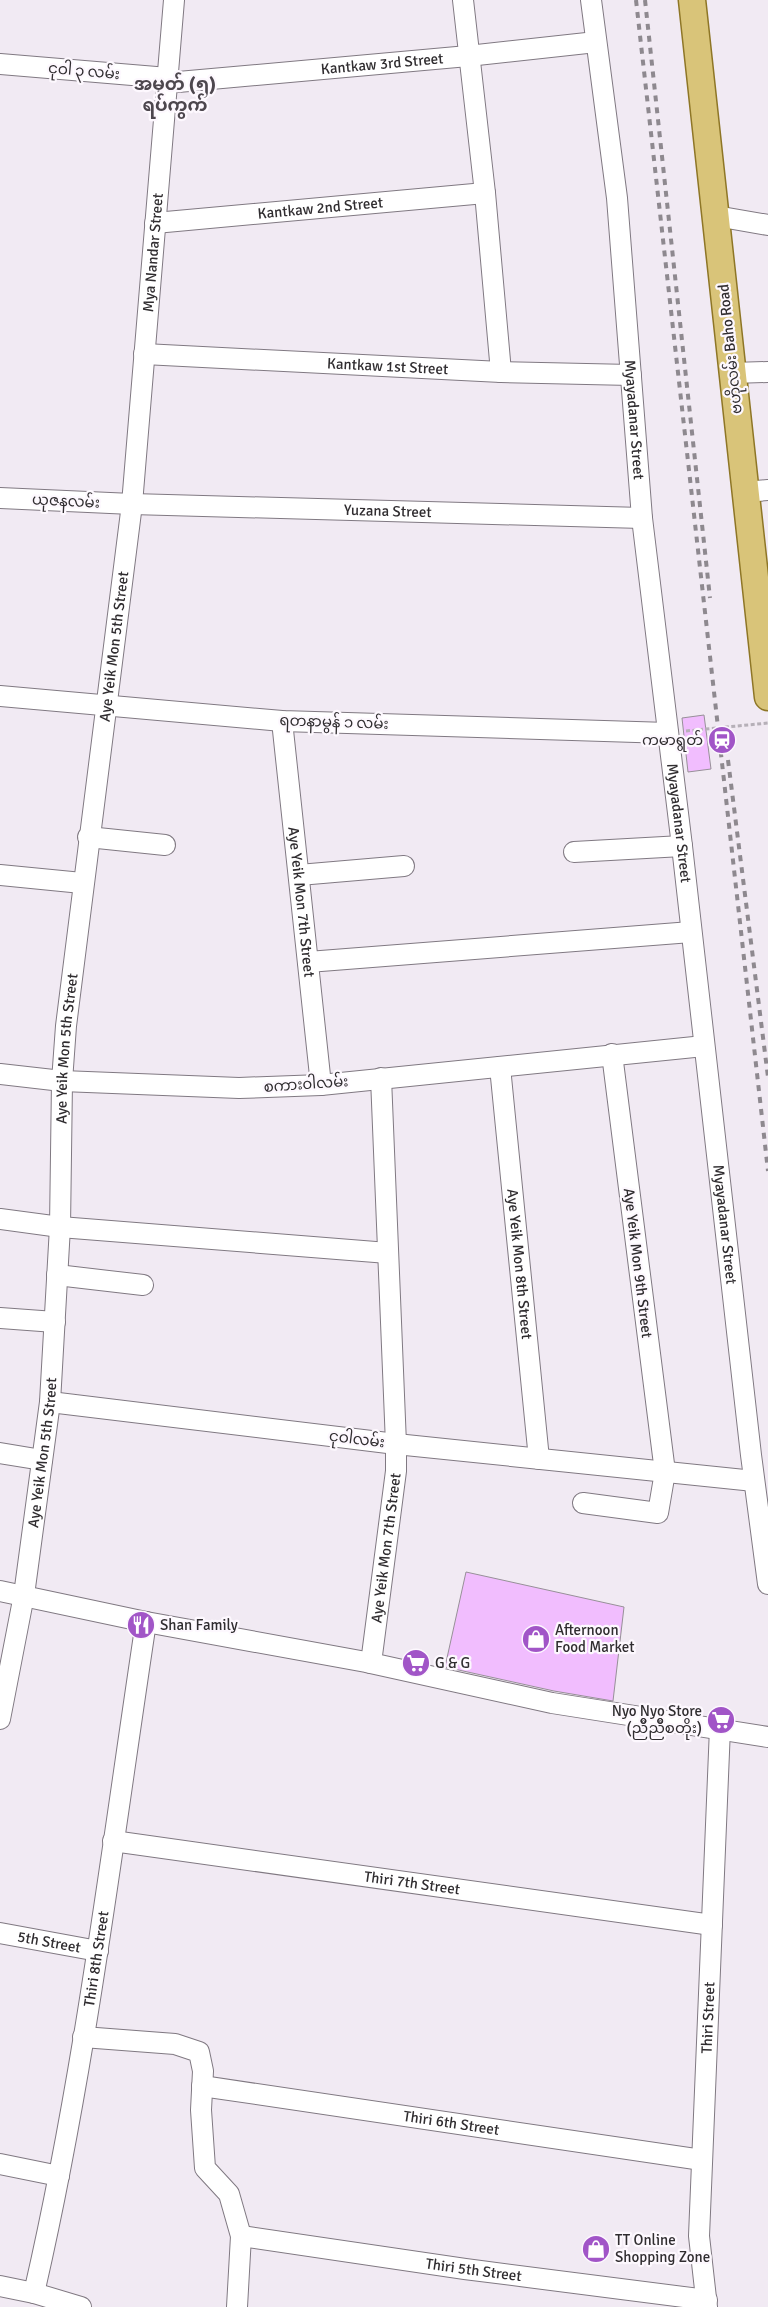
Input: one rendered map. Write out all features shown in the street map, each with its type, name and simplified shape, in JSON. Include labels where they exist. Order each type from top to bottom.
[{"type":"main road","name":"ဗဟိုလမ်း Baho Road","points":[[692,0],[732,373],[757,491],[768,697]]},
{"type":"street","name":"Mya Nandar Street","points":[[132,504],[174,0]]},
{"type":"street","points":[[463,0],[485,193],[501,372]]},
{"type":"street","name":"Myayadanar Street","points":[[591,0],[617,198],[642,518],[682,846],[754,1481],[768,1584]]},
{"type":"street","name":"Kantkaw 3rd Street","points":[[167,80],[468,56],[596,42]]},
{"type":"street","name":"ငုဝါ ၃ လမ်း","points":[[0,64],[167,80]]},
{"type":"street","name":"Kantkaw 2nd Street","points":[[155,223],[485,193]]},
{"type":"street","points":[[716,216],[768,225]]},
{"type":"street","name":"Kantkaw 1st Street","points":[[144,354],[501,372],[631,374]]},
{"type":"street","points":[[732,373],[768,372]]},
{"type":"street","name":"ယုဇနလမ်း","points":[[0,498],[132,504]]},
{"type":"street","name":"Yuzana Street","points":[[132,504],[642,518]]},
{"type":"street","name":"Aye Yeik Mon 5th Street","points":[[0,1719],[24,1595],[50,1402],[60,1228],[62,1081],[66,1026],[82,883],[132,504]]},
{"type":"street","name":"ရတနာမွန် ၁ လမ်း","points":[[0,696],[282,721],[668,733]]},
{"type":"street","name":"Aye Yeik Mon 7th Street","points":[[282,721],[321,1085]]},
{"type":"street","points":[[88,838],[165,845]]},
{"type":"street","points":[[574,852],[682,846]]},
{"type":"street","points":[[298,875],[404,866]]},
{"type":"street","points":[[0,876],[82,883]]},
{"type":"street","points":[[308,962],[692,932]]},
{"type":"street","name":"စကား၀ါလမ်း","points":[[0,1074],[62,1081],[239,1088],[321,1085],[704,1046]]},
{"type":"street","name":"Aye Yeik Mon 9th Street","points":[[583,1503],[658,1513],[665,1472],[612,1054]]},
{"type":"street","name":"Aye Yeik Mon 8th Street","points":[[500,1067],[539,1459]]},
{"type":"street","name":"Aye Yeik Mon 7th Street","points":[[371,1664],[396,1470],[381,1078]]},
{"type":"street","points":[[0,1219],[60,1228],[388,1253]]},
{"type":"street","points":[[57,1275],[143,1285]]},
{"type":"street","points":[[0,1318],[55,1322]]},
{"type":"street","name":"ငုဝါလမ်း","points":[[50,1402],[396,1444],[754,1481]]},
{"type":"street","points":[[0,1453],[42,1460]]},
{"type":"street","points":[[0,1591],[146,1622],[371,1664],[552,1703],[768,1737]]},
{"type":"street","name":"Thiri 8th Street","points":[[34,2293],[60,2176],[98,1951],[146,1622]]},
{"type":"street","name":"Thiri Street","points":[[707,2303],[699,2236],[720,1728]]},
{"type":"street","name":"Thiri 7th Street","points":[[113,1841],[712,1925]]},
{"type":"street","name":"5th Street","points":[[0,1933],[98,1951]]},
{"type":"street","points":[[83,2037],[175,2044],[199,2052],[203,2071],[201,2110],[205,2168],[229,2194],[241,2236],[237,2307]]},
{"type":"street","name":"Thiri 6th Street","points":[[202,2086],[702,2160]]},
{"type":"street","points":[[0,2164],[60,2176]]},
{"type":"street","name":"Thiri 5th Street","points":[[241,2236],[465,2270],[707,2303]]},
{"type":"street","points":[[0,2286],[34,2293],[81,2307]]},
{"type":"path","points":[[668,733],[768,723]]},
{"type":"building","points":[[704,715],[711,769],[688,772],[682,718]]},
{"type":"building","name":"Afternoon Food Market","points":[[466,1572],[624,1607],[613,1701],[554,1691],[445,1667]]},
{"type":"railway","points":[[636,0],[768,1171]]},
{"type":"railway","points":[[645,0],[710,598]]},
{"type":"railway","points":[[728,760],[768,1077]]},
{"type":"place","name":"ကမာရွတ်","points":[[722,740]]},
{"type":"place","name":"Shan Family","points":[[141,1625]]},
{"type":"place","name":"Afternoon Food Market","points":[[536,1639]]},
{"type":"place","name":"G & G","points":[[416,1663]]},
{"type":"place","name":"Nyo Nyo Store (ညိဳညိဳစတိုး)","points":[[721,1720]]},
{"type":"place","name":"TT Online Shopping Zone","points":[[596,2249]]},
{"type":"district","name":"အမှတ် (၅) ရပ်ကွက်","points":[[175,94]]}]
